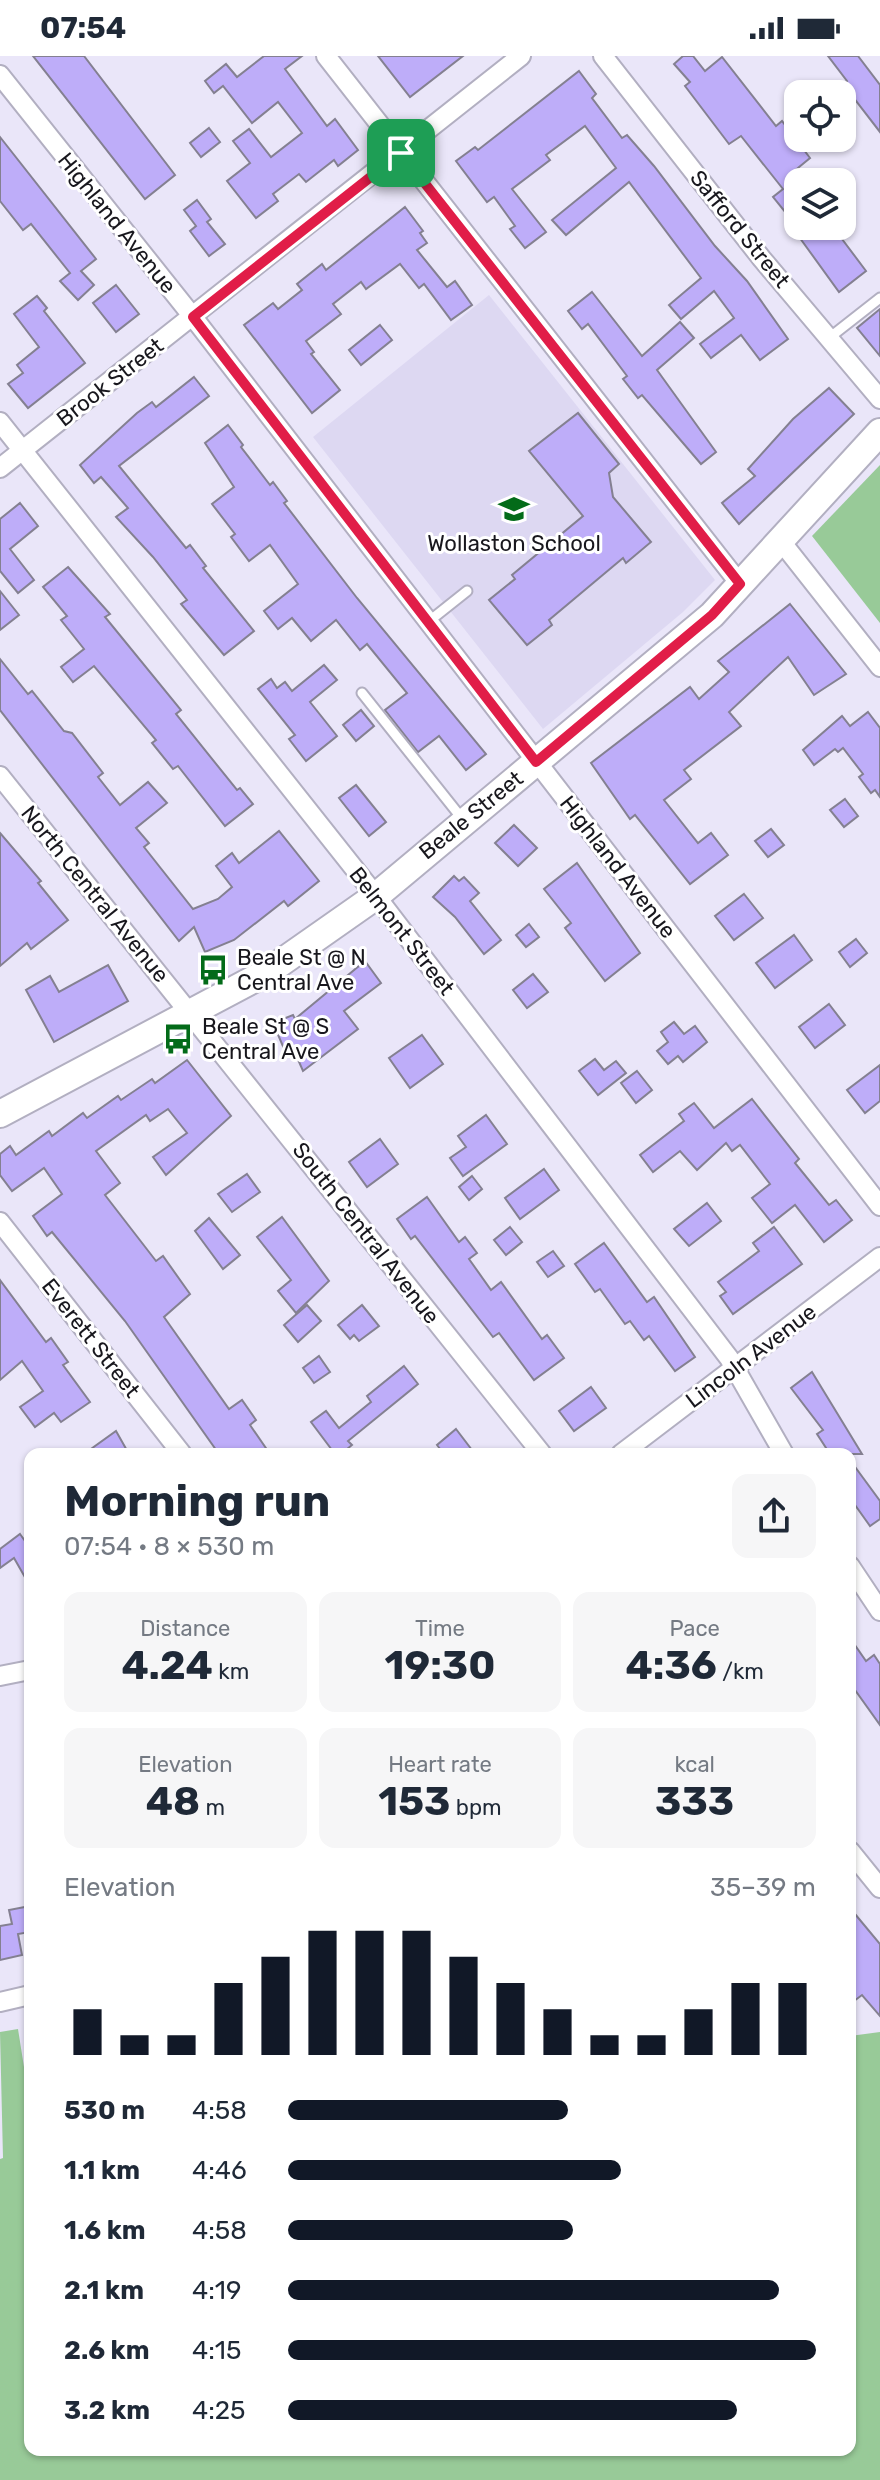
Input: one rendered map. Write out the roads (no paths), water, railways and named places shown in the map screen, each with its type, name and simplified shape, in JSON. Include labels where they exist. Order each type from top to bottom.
[{"type":"main road","name":"Beale Street","points":[[0,1114],[269,971],[376,896],[712,615],[880,432]]},
{"type":"street","points":[[326,56],[740,584]]},
{"type":"street","name":"Brook Street","points":[[0,468],[521,56]]},
{"type":"street","name":"Safford Street","points":[[603,56],[880,399]]},
{"type":"street","name":"Highland Avenue","points":[[0,75],[193,317],[880,1206]]},
{"type":"street","name":"Belmont Street","points":[[0,422],[376,896],[734,1368],[781,1448]]},
{"type":"street","points":[[780,540],[880,667]]},
{"type":"street","name":"North Central Avenue","points":[[0,776],[190,1012]]},
{"type":"street","name":"South Central Avenue","points":[[190,1012],[537,1448]]},
{"type":"street","name":"Everett Street","points":[[0,1222],[177,1448]]},
{"type":"street","name":"Lincoln Avenue","points":[[629,1448],[880,1257]]},
{"type":"street","points":[[856,1575],[880,1611]]},
{"type":"street","points":[[3,1671],[24,1670]]},
{"type":"street","points":[[856,1858],[880,1888]]},
{"type":"street","points":[[0,2002],[24,1996]]},
{"type":"lane","points":[[829,338],[880,298]]},
{"type":"lane","points":[[428,622],[467,591]]},
{"type":"lane","points":[[362,693],[464,821]]},
{"type":"place","name":"Wollaston School","points":[[514,509]]},
{"type":"place","name":"Beale St @ N Central Ave","points":[[213,970]]},
{"type":"place","name":"Beale St @ S Central Ave","points":[[178,1039]]}]
